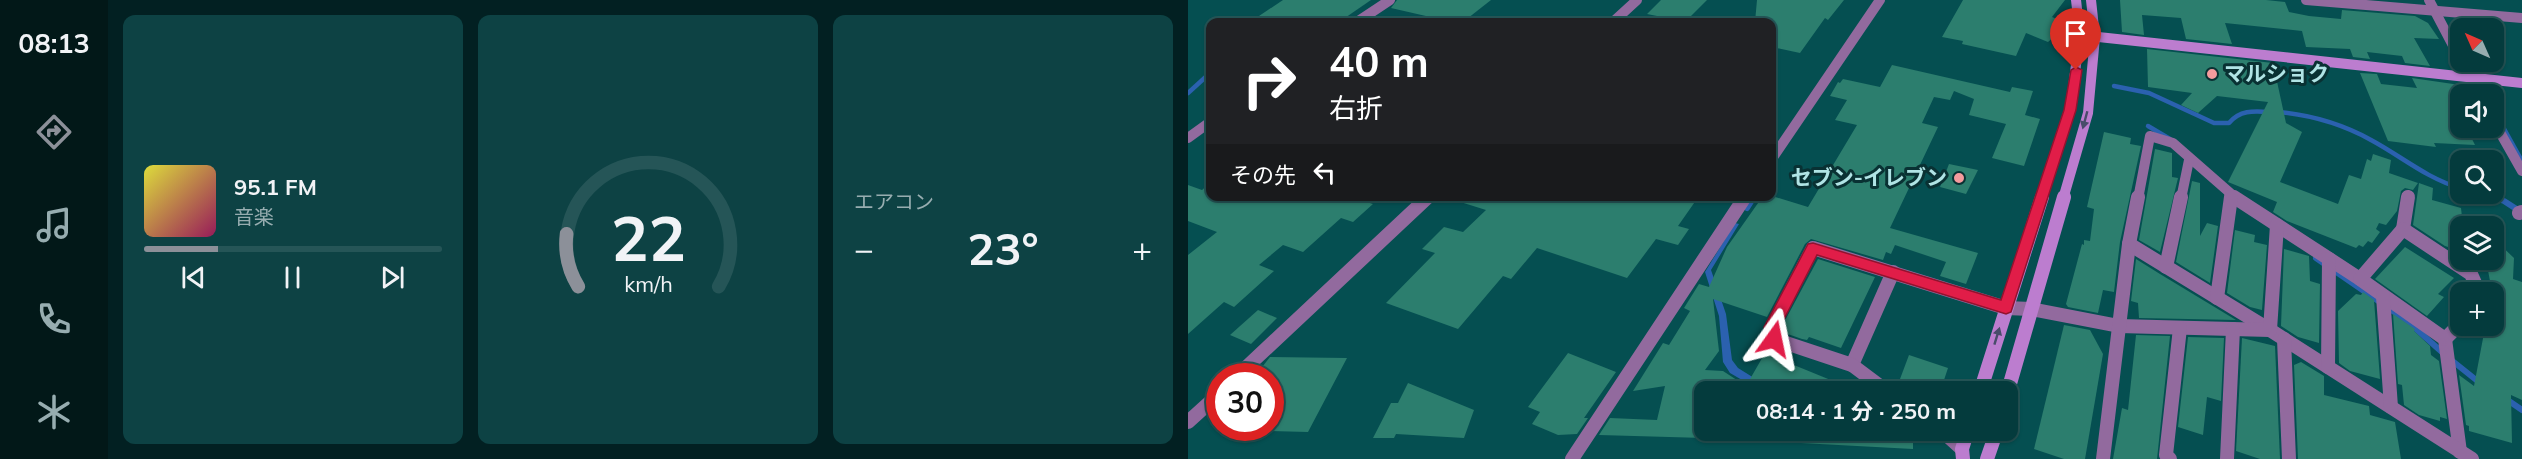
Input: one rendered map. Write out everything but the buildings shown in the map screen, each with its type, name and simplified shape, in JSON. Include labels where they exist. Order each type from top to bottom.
[{"type":"street","points":[[1363,18],[1390,0]]},
{"type":"street","points":[[1617,18],[1637,0]]},
{"type":"street","points":[[1776,153],[1880,0]]},
{"type":"street","points":[[1983,381],[2070,110],[2080,35],[2076,0]]},
{"type":"street","points":[[2011,381],[2088,112],[2095,37],[2091,0]]},
{"type":"street","points":[[2306,0],[2522,18]]},
{"type":"street","points":[[2429,0],[2450,39]]},
{"type":"street","points":[[2080,35],[2522,83]]},
{"type":"street","points":[[2467,72],[2473,84]]},
{"type":"street","points":[[1188,138],[1206,125]]},
{"type":"street","points":[[2103,459],[2129,244],[2150,136],[2173,143],[2189,160],[2231,195],[2360,279],[2445,339],[2466,455]]},
{"type":"street","points":[[2503,138],[2522,171]]},
{"type":"street","points":[[2166,267],[2189,160]]},
{"type":"street","points":[[2217,298],[2231,195]]},
{"type":"street","points":[[2360,279],[2403,229],[2408,196]]},
{"type":"street","points":[[1251,363],[1424,201]]},
{"type":"street","points":[[1572,459],[1743,201]]},
{"type":"street","points":[[2270,330],[2277,225]]},
{"type":"street","points":[[2403,229],[2471,274],[2475,282]]},
{"type":"street","points":[[2129,244],[2270,330],[2466,455]]},
{"type":"street","points":[[1873,381],[1852,365],[1774,339],[1772,327],[1813,248],[2006,308],[2031,309],[2119,326],[2270,330]]},
{"type":"street","points":[[2328,367],[2329,259]]},
{"type":"street","points":[[1852,365],[1893,272]]},
{"type":"street","points":[[2383,296],[2391,407]]},
{"type":"street","points":[[2170,459],[2166,455],[2180,328]]},
{"type":"street","points":[[2227,459],[2233,329]]},
{"type":"street","points":[[2445,339],[2450,334]]},
{"type":"street","points":[[2284,339],[2289,459]]},
{"type":"street","points":[[1188,422],[1206,406]]},
{"type":"street","points":[[1951,441],[1963,454]]},
{"type":"street","points":[[1987,459],[1993,441]]},
{"type":"water","points":[[1735,223],[1739,224],[1711,270],[1726,314],[1732,360],[1738,368],[1759,381],[1744,381],[1730,373],[1723,362],[1719,316],[1705,272]]},
{"type":"waterway","points":[[2473,72],[2479,84]]},
{"type":"waterway","points":[[1188,93],[1206,77]]},
{"type":"waterway","points":[[2114,86],[2149,93],[2214,123],[2229,123],[2247,112],[2269,112]]},
{"type":"waterway","points":[[2278,112],[2302,115],[2349,129],[2382,146],[2425,173],[2450,185]]},
{"type":"waterway","points":[[2148,126],[2170,139]]},
{"type":"waterway","points":[[2504,129],[2522,161]]},
{"type":"waterway","points":[[1747,208],[1751,201]]},
{"type":"waterway","points":[[2504,201],[2521,212]]},
{"type":"waterway","points":[[2316,258],[2406,320],[2443,353]]},
{"type":"waterway","points":[[2450,359],[2480,383]]},
{"type":"waterway","points":[[2506,399],[2522,410]]},
{"type":"place","name":"マルショク","points":[[2212,74]]},
{"type":"place","name":"セブン-イレブン","points":[[1959,178]]},
{"type":"route","points":[[1774,339],[1772,327],[1813,248],[2006,308],[2070,110],[2076,70]]}]
